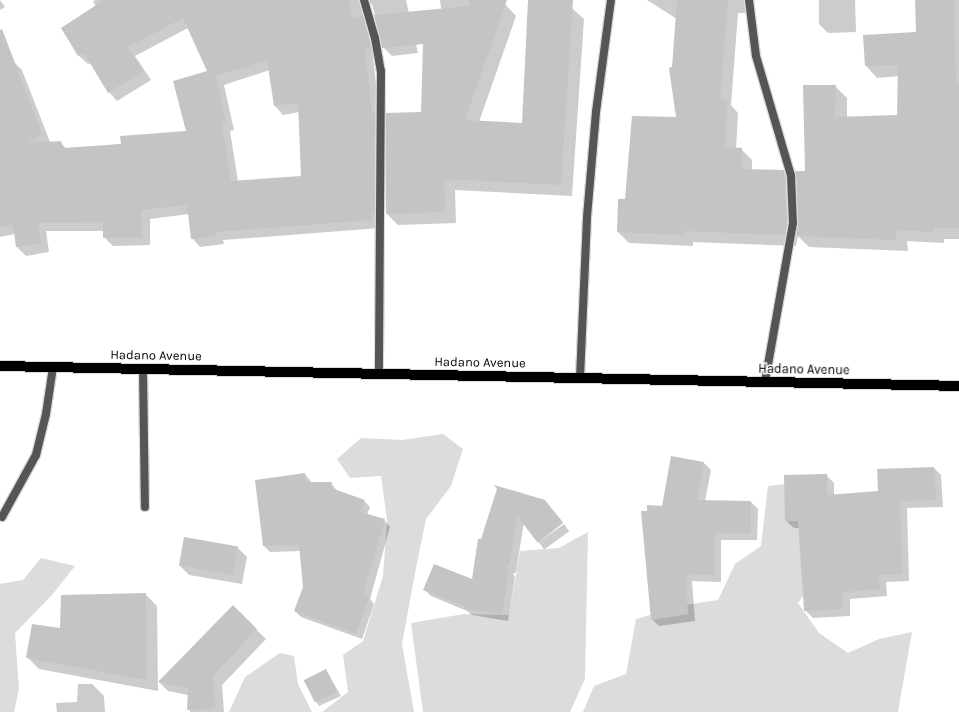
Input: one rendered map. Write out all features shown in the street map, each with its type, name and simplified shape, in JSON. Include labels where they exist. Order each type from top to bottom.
[{"type":"main road","name":"Hadano Avenue","points":[[0,366],[959,386]]},
{"type":"street","points":[[364,0],[375,38],[381,71],[379,373]]},
{"type":"street","points":[[580,378],[587,216],[596,112],[611,0]]},
{"type":"street","points":[[749,0],[756,56],[791,176],[793,223],[765,382]]},
{"type":"street","points":[[2,517],[36,455],[46,414],[53,367]]},
{"type":"street","points":[[144,369],[145,507]]},
{"type":"shaded area","points":[[443,434],[463,449],[451,486],[426,519],[415,573],[402,644],[414,712],[322,712],[348,692],[343,655],[363,641],[383,576],[387,520],[381,476],[350,478],[337,459],[361,438],[402,440]]},
{"type":"shaded area","points":[[785,484],[825,566],[798,603],[819,633],[848,653],[879,639],[912,632],[898,712],[583,712],[594,686],[626,674],[636,619],[685,605],[718,600],[735,564],[761,546],[768,486]]},
{"type":"shaded area","points":[[588,532],[585,679],[570,712],[423,712],[411,623],[464,614],[509,615],[520,551],[559,548]]},
{"type":"shaded area","points":[[41,558],[75,566],[52,595],[15,633],[19,689],[14,712],[0,712],[0,584],[23,580]]},
{"type":"shaded area","points":[[280,653],[294,656],[298,684],[312,712],[229,712],[245,677]]},
{"type":"building","points":[[104,0],[349,0],[352,18],[363,16],[371,49],[365,49],[372,113],[375,113],[375,214],[372,214],[372,220],[215,232],[216,236],[191,239],[187,205],[141,210],[142,237],[103,238],[103,222],[38,223],[41,243],[16,247],[13,225],[0,227],[0,30],[2,29],[42,134],[27,143],[61,141],[63,148],[121,144],[120,136],[186,131],[173,81],[207,71],[183,18],[128,47],[143,71],[108,93],[84,53],[78,56],[61,28]],"holes":[[[267,60],[274,106],[298,103],[301,176],[231,181],[222,123],[226,122],[216,76]]]},
{"type":"building","points":[[469,0],[507,0],[465,120],[522,123],[528,0],[573,0],[561,185],[444,179],[445,212],[386,214],[386,113],[421,112],[423,44],[382,48],[374,15],[469,6]]},
{"type":"building","points":[[677,0],[728,0],[720,100],[727,101],[725,147],[742,148],[741,169],[784,170],[787,223],[785,235],[683,231],[682,235],[617,232],[618,199],[625,199],[632,116],[676,117],[669,68],[672,67]]},
{"type":"building","points":[[915,0],[954,0],[956,82],[959,82],[959,228],[933,228],[933,232],[896,230],[896,240],[796,236],[798,223],[795,171],[805,171],[803,85],[836,85],[835,117],[897,115],[898,65],[865,66],[863,35],[916,32]]},
{"type":"building","points":[[671,456],[704,462],[697,500],[751,501],[751,533],[715,533],[714,575],[686,574],[688,614],[651,620],[641,511],[647,511],[647,505],[662,506]]},
{"type":"building","points":[[934,467],[936,500],[900,501],[902,574],[879,575],[880,589],[843,592],[843,609],[804,611],[798,521],[785,521],[784,475],[827,474],[827,495],[878,491],[877,469]]},
{"type":"building","points":[[305,473],[306,482],[332,482],[331,488],[365,500],[360,512],[385,519],[363,595],[369,597],[356,634],[294,611],[303,587],[299,545],[263,546],[255,480]]},
{"type":"building","points":[[494,485],[545,500],[563,523],[538,543],[517,516],[509,565],[505,569],[509,569],[502,614],[464,609],[464,606],[423,590],[434,564],[472,579],[478,539],[481,539],[497,489]]},
{"type":"building","points":[[184,537],[238,547],[233,575],[179,566]]},
{"type":"building","points":[[146,593],[147,680],[26,658],[32,624],[60,628],[61,595]]},
{"type":"building","points":[[233,605],[257,629],[213,676],[215,708],[187,710],[188,688],[158,682]]},
{"type":"building","points":[[326,669],[337,691],[315,703],[304,680]]}]
